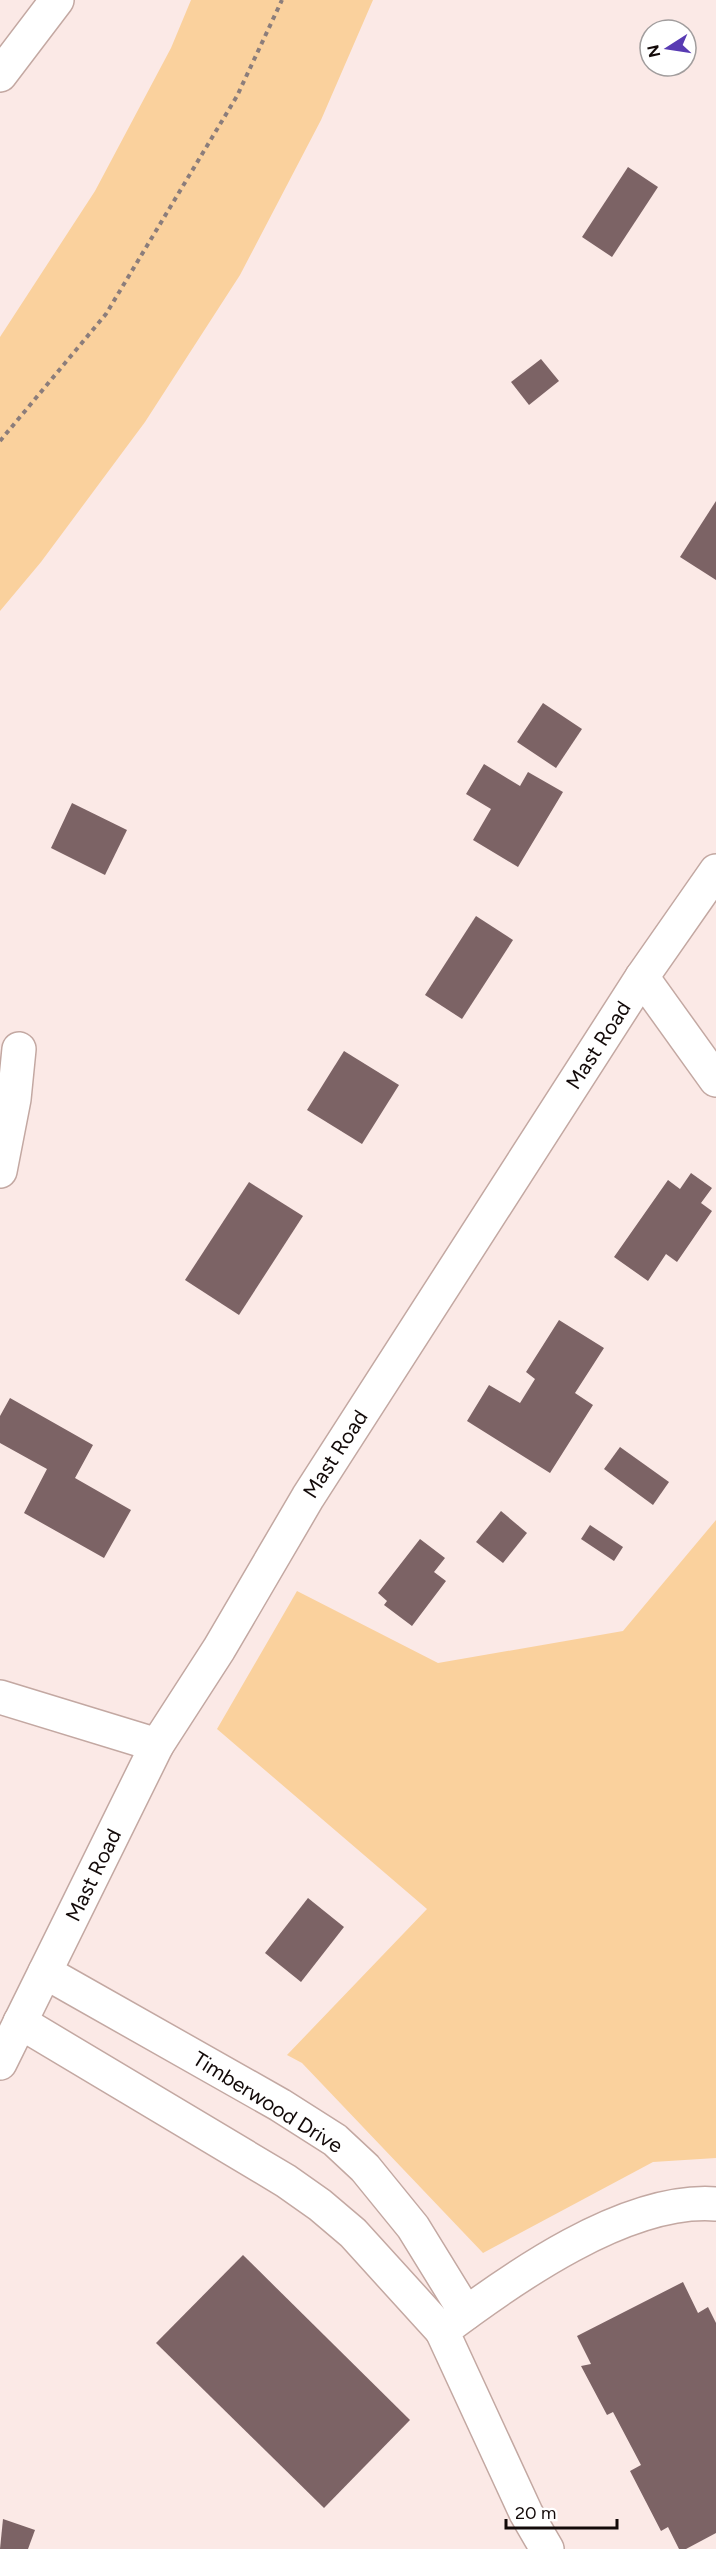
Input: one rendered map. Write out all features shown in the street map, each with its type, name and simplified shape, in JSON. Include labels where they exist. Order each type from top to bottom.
[{"type":"street","points":[[0,75],[57,0]]},
{"type":"street","name":"Mast Road","points":[[0,2063],[158,1745],[219,1649],[308,1497],[642,977],[716,871]]},
{"type":"street","points":[[642,977],[716,1080]]},
{"type":"street","points":[[0,1171],[14,1099],[19,1049]]},
{"type":"street","points":[[0,1697],[158,1745]]},
{"type":"street","name":"Timberwood Drive","points":[[45,1972],[250,2087],[335,2140],[365,2168],[408,2220],[454,2322],[526,2513],[547,2549]]},
{"type":"street","name":"Timberwood Drive","points":[[20,2022],[286,2181],[320,2205],[454,2322]]},
{"type":"street","points":[[454,2322],[568,2247],[601,2230],[635,2217],[672,2207],[716,2204]]},
{"type":"path","points":[[0,441],[106,314],[237,96],[282,0]]},
{"type":"shaded area","points":[[191,0],[373,0],[321,120],[240,275],[145,422],[41,562],[0,611],[0,337],[95,191],[171,48]]},
{"type":"shaded area","points":[[716,1520],[716,2158],[653,2162],[483,2253],[302,2063],[287,2055],[427,1909],[217,1729],[297,1591],[438,1663],[623,1631]]},
{"type":"building","points":[[628,167],[658,187],[612,257],[582,237]]},
{"type":"building","points":[[541,359],[559,381],[529,405],[511,382]]},
{"type":"building","points":[[716,501],[716,580],[680,557]]},
{"type":"building","points":[[543,703],[582,729],[556,768],[517,742]]},
{"type":"building","points":[[484,764],[520,786],[528,772],[563,792],[518,867],[473,840],[491,809],[466,794]]},
{"type":"building","points":[[72,803],[127,830],[105,875],[51,848]]},
{"type":"building","points":[[476,916],[513,940],[462,1019],[425,995]]},
{"type":"building","points":[[344,1051],[399,1085],[362,1144],[307,1110]]},
{"type":"building","points":[[691,1173],[712,1188],[701,1203],[712,1211],[677,1262],[666,1254],[648,1281],[614,1257],[668,1180],[680,1189]]},
{"type":"building","points":[[249,1182],[303,1216],[239,1315],[185,1280]]},
{"type":"building","points":[[559,1320],[604,1348],[575,1393],[593,1405],[550,1473],[467,1421],[489,1385],[520,1403],[535,1379],[526,1372]]},
{"type":"building","points":[[10,1398],[93,1445],[75,1478],[131,1510],[104,1558],[24,1513],[47,1469],[0,1443],[0,1416]]},
{"type":"building","points":[[620,1447],[669,1482],[653,1505],[604,1469]]},
{"type":"building","points":[[501,1511],[527,1533],[503,1563],[476,1542]]},
{"type":"building","points":[[590,1525],[623,1547],[614,1561],[581,1539]]},
{"type":"building","points":[[420,1539],[445,1558],[434,1572],[446,1581],[412,1626],[384,1605],[387,1601],[378,1593]]},
{"type":"building","points":[[308,1898],[344,1927],[301,1982],[265,1953]]},
{"type":"building","points":[[243,2255],[410,2420],[324,2508],[156,2343]]},
{"type":"building","points":[[683,2282],[698,2313],[708,2307],[716,2323],[716,2533],[686,2549],[679,2549],[668,2527],[661,2531],[630,2471],[641,2465],[613,2412],[607,2415],[581,2366],[591,2364],[577,2336]]},
{"type":"building","points":[[3,2519],[35,2530],[28,2549],[0,2549]]}]
